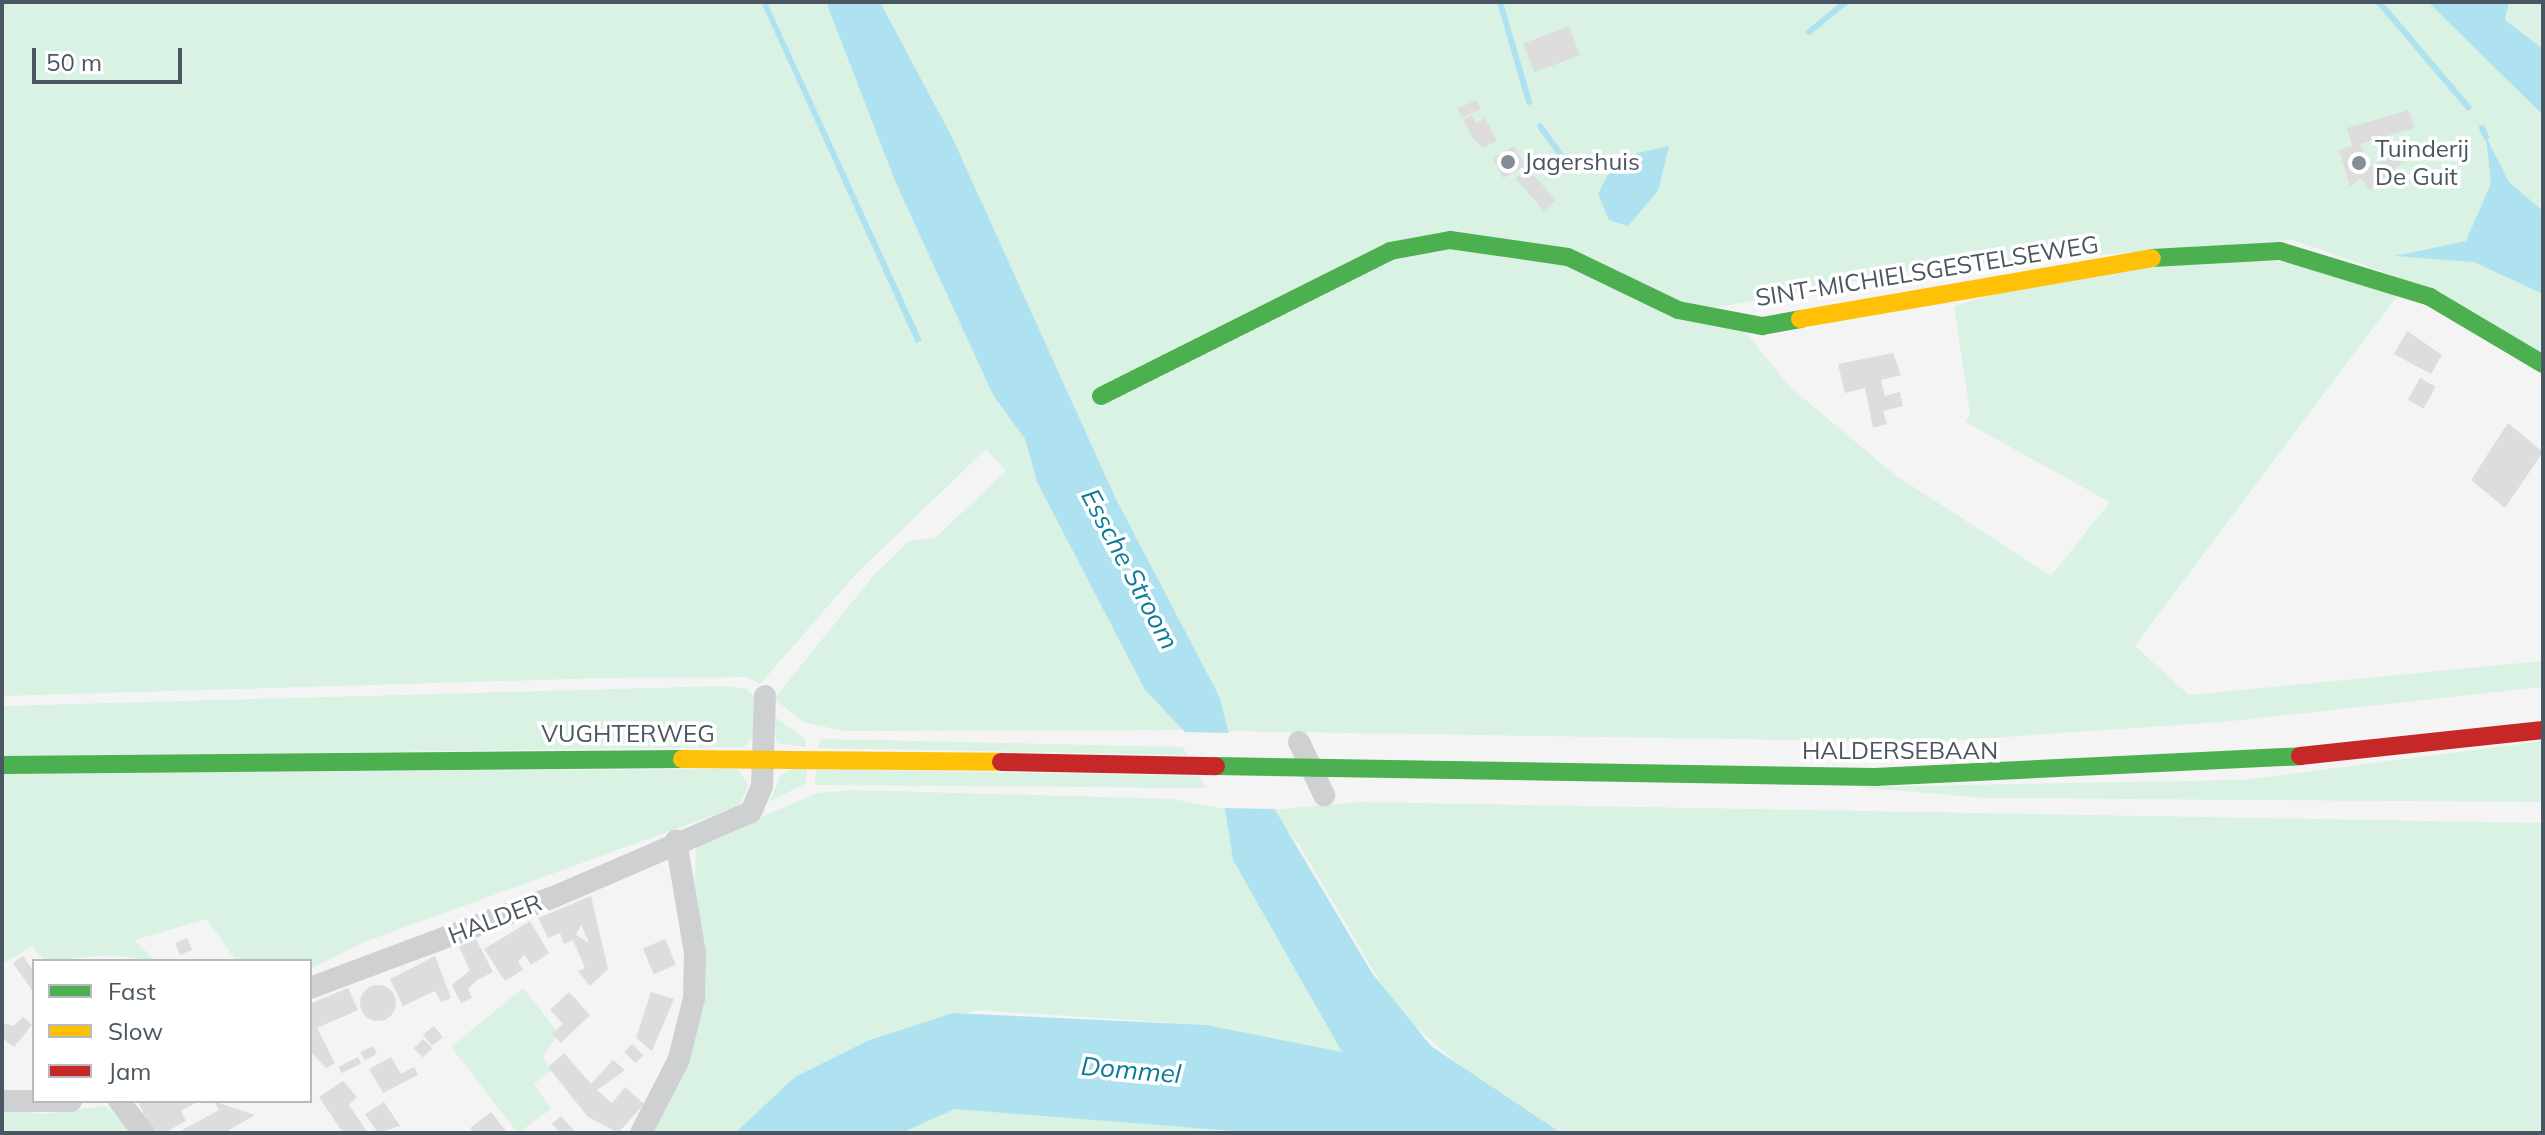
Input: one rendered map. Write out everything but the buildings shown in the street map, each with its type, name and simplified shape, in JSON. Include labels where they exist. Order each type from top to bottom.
[{"type":"main road","name":"SINT-MICHIELSGESTELSEWEG","points":[[1101,396],[1390,251],[1450,240],[1568,257],[1678,310],[1762,326],[2185,252],[2280,251],[2430,297],[2543,364]]},
{"type":"main road","name":"HALDERSEBAAN","points":[[1255,766],[1875,777],[2080,772],[2460,744],[2543,730]]},
{"type":"main road","name":"VUGHTERWEG","points":[[2,765],[765,758],[1255,766]]},
{"type":"street","points":[[765,696],[765,758]]},
{"type":"street","points":[[1299,742],[1324,795]]},
{"type":"street","name":"HALDER","points":[[312,987],[556,896],[676,841],[751,812],[765,758]]},
{"type":"street","points":[[641,1133],[674,1073],[694,998],[695,953],[676,841]]},
{"type":"street","points":[[2,1101],[32,1101]]},
{"type":"street","points":[[121,1103],[144,1133]]},
{"type":"green space","points":[[2,2],[761,2],[916,342],[922,339],[767,2],[826,2],[895,181],[993,395],[1025,439],[1037,482],[1145,690],[1183,730],[844,731],[804,722],[774,699],[874,575],[909,541],[935,538],[1006,471],[986,449],[856,574],[760,684],[746,677],[605,678],[2,696]]},
{"type":"green space","points":[[880,2],[2543,2],[2543,355],[2429,288],[2293,240],[1979,264],[1973,258],[1694,312],[1647,299],[1689,317],[1739,324],[1790,387],[1895,475],[2051,576],[2110,502],[1965,422],[1970,414],[1954,306],[2059,275],[2176,260],[2297,262],[2357,275],[2398,295],[2135,646],[2189,695],[2543,661],[2543,687],[2222,722],[1930,742],[1228,731],[1219,698],[1116,499],[953,139]]},
{"type":"green space","points":[[723,686],[747,689],[756,698],[756,734],[744,747],[2,757],[2,706]]},
{"type":"green space","points":[[772,715],[805,739],[806,747],[777,743]]},
{"type":"green space","points":[[822,739],[1183,747],[1187,755],[817,748]]},
{"type":"green space","points":[[2543,741],[2543,802],[1986,798],[1857,787],[2243,780]]},
{"type":"green space","points":[[738,769],[748,786],[739,806],[364,942],[312,968],[312,959],[235,959],[207,919],[134,940],[154,959],[111,955],[43,959],[32,946],[2,964],[2,773]]},
{"type":"green space","points":[[792,769],[807,769],[806,783],[769,802],[781,775]]},
{"type":"green space","points":[[816,769],[1199,776],[1206,788],[815,785]]},
{"type":"green space","points":[[854,790],[1172,799],[1225,809],[1233,860],[1343,1053],[1206,1025],[977,1010],[867,1041],[796,1077],[735,1133],[653,1133],[690,1051],[696,846],[817,793]]},
{"type":"green space","points":[[1361,802],[2543,823],[2543,1133],[1561,1133],[1477,1081],[1396,1009],[1300,846],[1270,810]]},
{"type":"green space","points":[[523,988],[558,1033],[543,1057],[551,1070],[534,1084],[551,1109],[518,1133],[451,1047]]},
{"type":"green space","points":[[105,1106],[135,1133],[2,1133],[2,1109],[42,1114]]},
{"type":"green space","points":[[955,1109],[1199,1124],[1259,1133],[901,1133]]},
{"type":"water","points":[[761,2],[767,2],[922,340],[916,343]]},
{"type":"water","points":[[826,2],[880,2],[953,139],[1116,499],[1220,698],[1228,731],[1372,973],[1431,1046],[1561,1133],[1259,1133],[955,1109],[901,1133],[735,1133],[795,1077],[867,1041],[953,1013],[1206,1025],[1342,1052],[1233,860],[1225,809],[1183,730],[1145,690],[1037,482],[1025,439],[993,395],[895,181]]},
{"type":"water","points":[[2428,2],[2509,2],[2505,20],[2543,49],[2543,115]]},
{"type":"water","points":[[2486,137],[2509,182],[2543,211],[2543,294],[2474,262],[2395,256],[2466,241],[2491,183]]},
{"type":"water","points":[[1669,146],[1658,191],[1628,226],[1609,220],[1598,194],[1608,174],[1637,153]]},
{"type":"pier","points":[[1180,732],[1234,733],[1275,809],[1220,808]]},
{"type":"waterway","points":[[1500,2],[1529,102]]},
{"type":"waterway","points":[[1809,32],[1846,2]]},
{"type":"waterway","points":[[2379,2],[2468,107]]},
{"type":"waterway","points":[[1540,126],[1568,165]]},
{"type":"waterway","points":[[2482,128],[2486,137]]},
{"type":"traffic: fast","points":[[1101,396],[1390,251],[1450,240],[1568,257],[1678,310],[1762,326],[1800,319]]},
{"type":"traffic: fast","points":[[2152,258],[2280,251],[2430,297],[2543,364]]},
{"type":"traffic: fast","points":[[1216,766],[1875,777],[2300,756]]},
{"type":"traffic: fast","points":[[2,765],[682,759]]},
{"type":"traffic: slow","points":[[1800,319],[2152,258]]},
{"type":"traffic: slow","points":[[682,759],[1001,762]]},
{"type":"traffic: jam","points":[[2300,756],[2543,730]]},
{"type":"traffic: jam","points":[[1001,762],[1216,766]]},
{"type":"place","name":"Jagershuis","points":[[1508,162]]},
{"type":"place","name":"Tuinderij De Guit","points":[[2359,163]]},
{"type":"water label","name":"Essche Stroom","points":[[1130,569]]},
{"type":"water label","name":"Dommel","points":[[1131,1070]]}]
